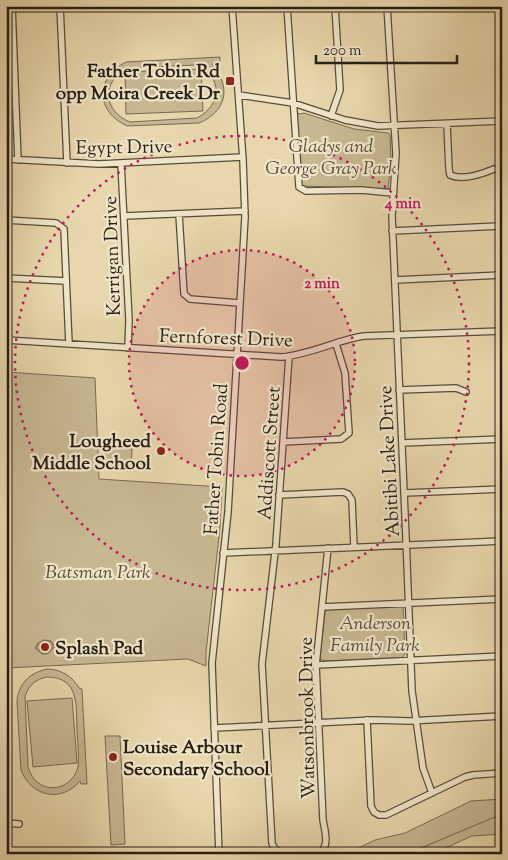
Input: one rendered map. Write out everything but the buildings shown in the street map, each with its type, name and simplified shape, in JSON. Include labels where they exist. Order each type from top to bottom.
[{"type":"main road","points":[[6,853],[14,854]]},
{"type":"street","points":[[12,6],[18,160]]},
{"type":"street","points":[[60,6],[67,163]]},
{"type":"street","name":"Father Tobin Road","points":[[219,854],[212,663],[228,504],[245,211],[232,6]]},
{"type":"street","points":[[286,6],[298,182],[301,189],[306,191],[362,190],[393,193]]},
{"type":"street","points":[[331,116],[340,90],[335,6]]},
{"type":"street","name":"Abitibi Lake Drive","points":[[387,6],[396,161],[392,231],[407,545],[412,700],[424,773],[432,793]]},
{"type":"street","points":[[239,95],[293,103],[331,116],[364,124],[394,126],[502,121]]},
{"type":"street","points":[[447,124],[450,175],[456,177],[482,175],[494,168]]},
{"type":"street","name":"Egypt Drive","points":[[6,159],[67,163],[121,163],[243,157]]},
{"type":"street","name":"Kerrigan Drive","points":[[121,163],[129,320],[128,348]]},
{"type":"street","points":[[124,216],[245,211]]},
{"type":"street","points":[[179,214],[184,294],[190,299],[239,303]]},
{"type":"street","points":[[6,220],[56,223],[64,229],[69,344]]},
{"type":"street","points":[[392,231],[500,226],[502,228]]},
{"type":"street","points":[[394,280],[502,275]]},
{"type":"street","points":[[6,278],[66,281]]},
{"type":"street","name":"Fernforest Drive","points":[[6,340],[237,355],[289,356],[309,353],[361,337],[502,331]]},
{"type":"street","points":[[283,442],[340,439],[344,438],[348,433],[346,378],[336,344]]},
{"type":"street","name":"Addiscott Street","points":[[275,551],[289,356]]},
{"type":"street","points":[[399,390],[456,388],[466,392]]},
{"type":"street","points":[[402,443],[502,439]]},
{"type":"street","points":[[404,494],[502,489]]},
{"type":"street","points":[[280,495],[343,492],[348,494],[352,500],[354,547]]},
{"type":"street","points":[[223,553],[502,541]]},
{"type":"street","name":"Watsonbrook Drive","points":[[319,854],[324,850],[326,843],[323,820],[316,665],[328,548]]},
{"type":"street","name":"Watsonbrook Drive","points":[[275,551],[262,664],[267,726],[272,843],[279,852],[296,854]]},
{"type":"street","points":[[322,607],[502,599]]},
{"type":"street","points":[[316,665],[502,656]]},
{"type":"street","points":[[214,728],[367,720],[502,716]]},
{"type":"street","points":[[367,720],[371,806],[379,816],[386,815],[474,774],[502,773]]},
{"type":"street","points":[[6,822],[19,824]]},
{"type":"green space","points":[[220,57],[220,63],[212,64],[220,76],[224,88],[220,107],[211,116],[199,123],[127,126],[116,120],[109,112],[104,103],[103,94],[104,85],[109,77],[126,62]],"holes":[[[197,65],[205,70],[215,84],[215,99],[211,106],[197,118],[130,122],[114,111],[110,104],[109,88],[119,74],[127,68]]]},
{"type":"green space","points":[[201,69],[203,111],[126,114],[125,72]]},
{"type":"green space","name":"Gladys and George Gray Park","points":[[299,113],[354,129],[388,133],[390,135],[391,161],[388,189],[304,186],[301,183],[297,116]]},
{"type":"green space","name":"Batsman Park","points":[[6,372],[95,378],[99,479],[222,487],[220,528],[206,666],[188,659],[6,668]]},
{"type":"green space","points":[[105,447],[132,449],[131,470],[103,468]]},
{"type":"green space","name":"Anderson Family Park","points":[[403,607],[405,654],[402,658],[324,661],[320,659],[325,611],[329,609]]},
{"type":"green space","points":[[48,669],[62,672],[82,689],[87,784],[81,784],[80,781],[73,788],[56,794],[39,791],[26,779],[21,770],[18,696],[26,680]],"holes":[[[47,677],[58,678],[71,688],[76,703],[78,768],[74,777],[68,783],[53,788],[38,783],[28,767],[25,696],[31,686],[39,679]]]},
{"type":"green space","points":[[72,698],[77,763],[33,767],[27,701]]},
{"type":"green space","points":[[105,736],[120,736],[125,844],[111,845]]},
{"type":"green space","points":[[502,799],[502,834],[472,836],[432,854],[346,854],[375,840],[405,833],[471,801]]},
{"type":"shaded area","name":"Splash Pad","points":[[44,640],[51,641],[55,647],[47,654],[42,654],[35,648],[38,643]]},
{"type":"waterway","points":[[399,854],[421,848],[502,814]]},
{"type":"place","name":"Father Tobin Rd opp Moira Creek Dr","points":[[230,81]]},
{"type":"place","name":"Lougheed Middle School","points":[[161,451]]},
{"type":"place","name":"Splash Pad","points":[[45,647]]},
{"type":"place","name":"Louise Arbour Secondary School","points":[[113,757]]}]
